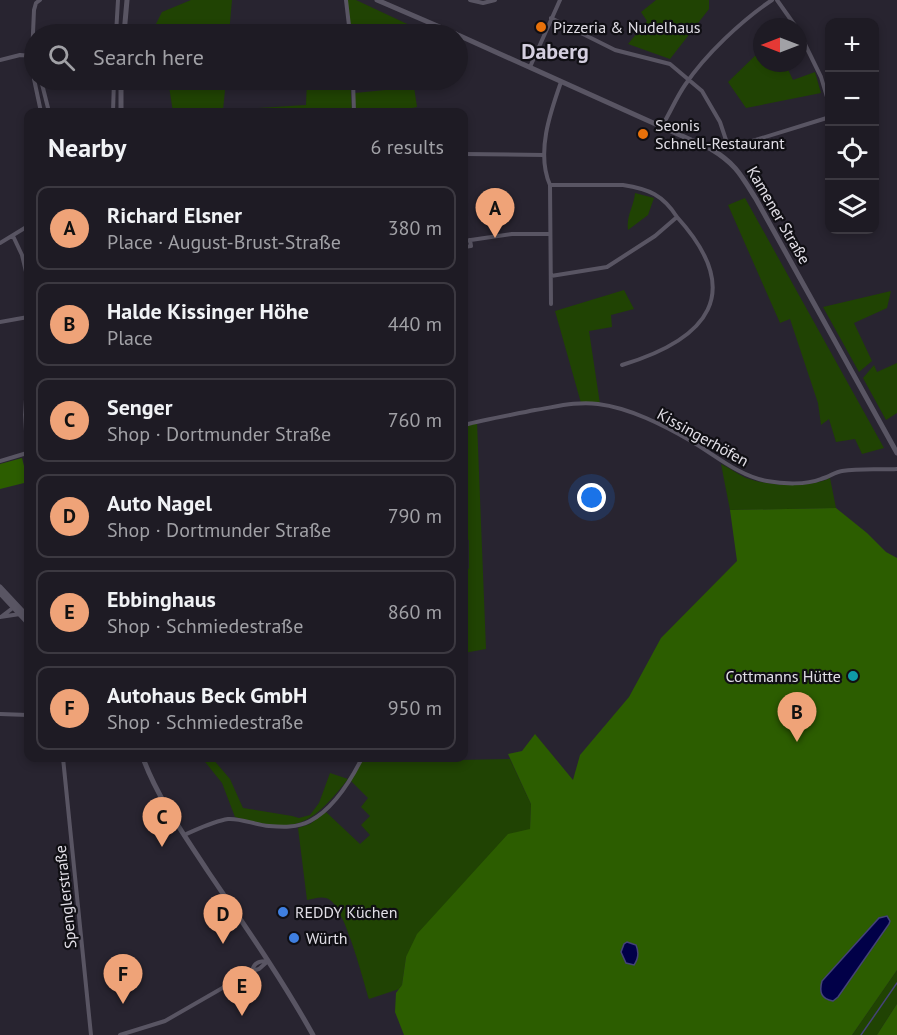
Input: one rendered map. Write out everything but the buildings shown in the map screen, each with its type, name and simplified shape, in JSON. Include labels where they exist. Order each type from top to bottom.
[{"type":"main road","points":[[125,24],[127,0]]},
{"type":"main road","name":"Kamener Straße","points":[[377,0],[432,24]]},
{"type":"main road","name":"Kamener Straße","points":[[468,40],[711,149],[736,167],[897,453]]},
{"type":"main road","points":[[121,90],[121,108]]},
{"type":"main road","points":[[0,587],[15,606]]},
{"type":"main road","points":[[0,593],[24,613]]},
{"type":"main road","points":[[145,762],[161,797],[184,835],[314,1035]]},
{"type":"street","points":[[33,24],[34,10],[36,3],[40,0]]},
{"type":"street","points":[[117,24],[118,0]]},
{"type":"street","points":[[346,0],[349,24]]},
{"type":"street","points":[[470,0],[483,3],[495,0]]},
{"type":"street","points":[[530,67],[551,18],[562,0]]},
{"type":"street","points":[[662,126],[689,79],[721,44],[772,0]]},
{"type":"street","points":[[777,0],[790,18]]},
{"type":"street","points":[[551,18],[615,50],[670,64],[702,91],[720,122],[726,145],[733,147],[825,119]]},
{"type":"street","points":[[807,48],[825,90]]},
{"type":"street","points":[[0,60],[24,55]]},
{"type":"street","points":[[551,304],[550,185],[544,155],[548,121],[561,82]]},
{"type":"street","points":[[36,90],[40,108]]},
{"type":"street","points":[[43,90],[48,108]]},
{"type":"street","points":[[113,108],[114,90]]},
{"type":"street","points":[[353,90],[354,108]]},
{"type":"street","points":[[468,154],[544,155]]},
{"type":"street","points":[[550,185],[623,185],[656,194],[667,201],[677,217],[695,236],[708,260],[713,283],[711,305],[696,326],[656,353],[622,365]]},
{"type":"street","points":[[551,276],[607,267],[655,236],[677,217]]},
{"type":"street","points":[[0,243],[24,229]]},
{"type":"street","points":[[468,247],[471,246],[470,240],[512,234],[550,234]]},
{"type":"street","points":[[13,236],[24,263]]},
{"type":"street","points":[[0,322],[24,318]]},
{"type":"street","name":"Kissingerhöfen","points":[[468,424],[552,407],[593,403],[611,406],[653,422],[748,476],[767,481],[806,482],[819,480],[838,471],[861,468],[897,469]]},
{"type":"street","points":[[0,461],[24,454]]},
{"type":"street","points":[[0,617],[15,606]]},
{"type":"street","points":[[0,617],[24,614]]},
{"type":"street","points":[[0,714],[24,715]]},
{"type":"street","name":"Spenglerstraße","points":[[63,762],[91,1035]]},
{"type":"street","points":[[184,835],[230,819],[267,826],[292,827],[304,824],[324,810],[354,774],[360,762]]},
{"type":"street","points":[[120,1035],[165,1022],[252,971],[261,961],[268,961]]},
{"type":"green space","points":[[191,0],[232,0],[230,24],[156,24],[162,12]]},
{"type":"green space","points":[[347,0],[356,0],[407,24],[351,24]]},
{"type":"green space","points":[[656,0],[709,0],[709,9],[670,59],[628,44],[647,21],[641,12]]},
{"type":"green space","points":[[753,58],[753,72],[789,72],[793,80],[815,72],[821,93],[746,108],[728,82]]},
{"type":"green space","points":[[170,90],[225,90],[223,108],[172,108]]},
{"type":"green space","points":[[307,90],[351,90],[352,108],[256,108],[306,105]]},
{"type":"green space","points":[[414,90],[417,107],[355,108],[355,93]]},
{"type":"green space","points":[[635,193],[654,198],[648,215],[628,230],[628,220]]},
{"type":"green space","points":[[745,198],[884,448],[862,454],[855,439],[836,442],[829,419],[821,425],[818,403],[790,319],[780,323],[728,205]]},
{"type":"green space","points":[[624,290],[634,309],[611,315],[612,327],[589,331],[600,404],[581,403],[555,311]]},
{"type":"green space","points":[[891,291],[887,308],[854,323],[872,361],[859,372],[823,307]]},
{"type":"green space","points":[[897,363],[897,413],[886,420],[863,378],[874,365],[877,372]]},
{"type":"green space","points":[[477,422],[486,649],[468,652],[469,540],[468,424]]},
{"type":"green space","points":[[22,458],[24,483],[0,489],[0,464]]},
{"type":"green space","points":[[721,464],[746,478],[765,483],[801,485],[830,478],[836,508],[730,510]]},
{"type":"green space","points":[[836,508],[886,552],[897,558],[897,970],[852,1035],[404,1035],[395,1012],[396,993],[402,985],[406,957],[417,934],[508,834],[530,829],[531,804],[508,754],[522,751],[535,734],[573,780],[580,755],[629,697],[661,638],[737,561],[730,510]],"holes":[[[889,924],[872,946],[822,981],[866,933]]]},
{"type":"green space","points":[[510,759],[531,804],[530,829],[406,957],[402,985],[399,989],[369,999],[353,946],[336,906],[324,898],[307,900],[298,828],[310,824],[326,812],[360,844],[370,835],[361,825],[370,816],[361,807],[368,798],[351,781],[362,762],[468,762],[468,760]]},
{"type":"green space","points":[[205,762],[215,762],[230,779],[243,808],[299,818],[310,815],[319,803],[330,773],[348,779],[312,817],[288,825],[273,825],[235,817],[222,783]]},
{"type":"green space","points":[[897,970],[897,1004],[877,1035],[852,1035]]},
{"type":"green space","points":[[897,1004],[897,1035],[877,1035]]},
{"type":"shaded area","points":[[887,916],[889,924],[838,997],[833,1001],[823,997],[822,981],[879,918]]},
{"type":"shaded area","points":[[627,942],[636,945],[637,948],[638,957],[634,965],[626,963],[621,952]]},
{"type":"waterway","points":[[861,1035],[897,983]]},
{"type":"place","name":"Pizzeria & Nudelhaus","points":[[541,27]]},
{"type":"place","name":"Seonis Schnell-Restaurant","points":[[643,134]]},
{"type":"place","name":"Richard Elsner","points":[[495,238]]},
{"type":"place","name":"Cottmanns Hütte","points":[[853,676]]},
{"type":"place","name":"Halde Kissinger Höhe","points":[[797,742]]},
{"type":"place","name":"Senger","points":[[162,847]]},
{"type":"place","name":"REDDY Küchen","points":[[283,912]]},
{"type":"place","name":"Würth","points":[[294,938]]},
{"type":"place","name":"Auto Nagel","points":[[223,944]]},
{"type":"place","name":"Autohaus Beck GmbH","points":[[123,1004]]},
{"type":"place","name":"Ebbinghaus","points":[[242,1016]]},
{"type":"district","name":"Daberg","points":[[555,51]]}]
